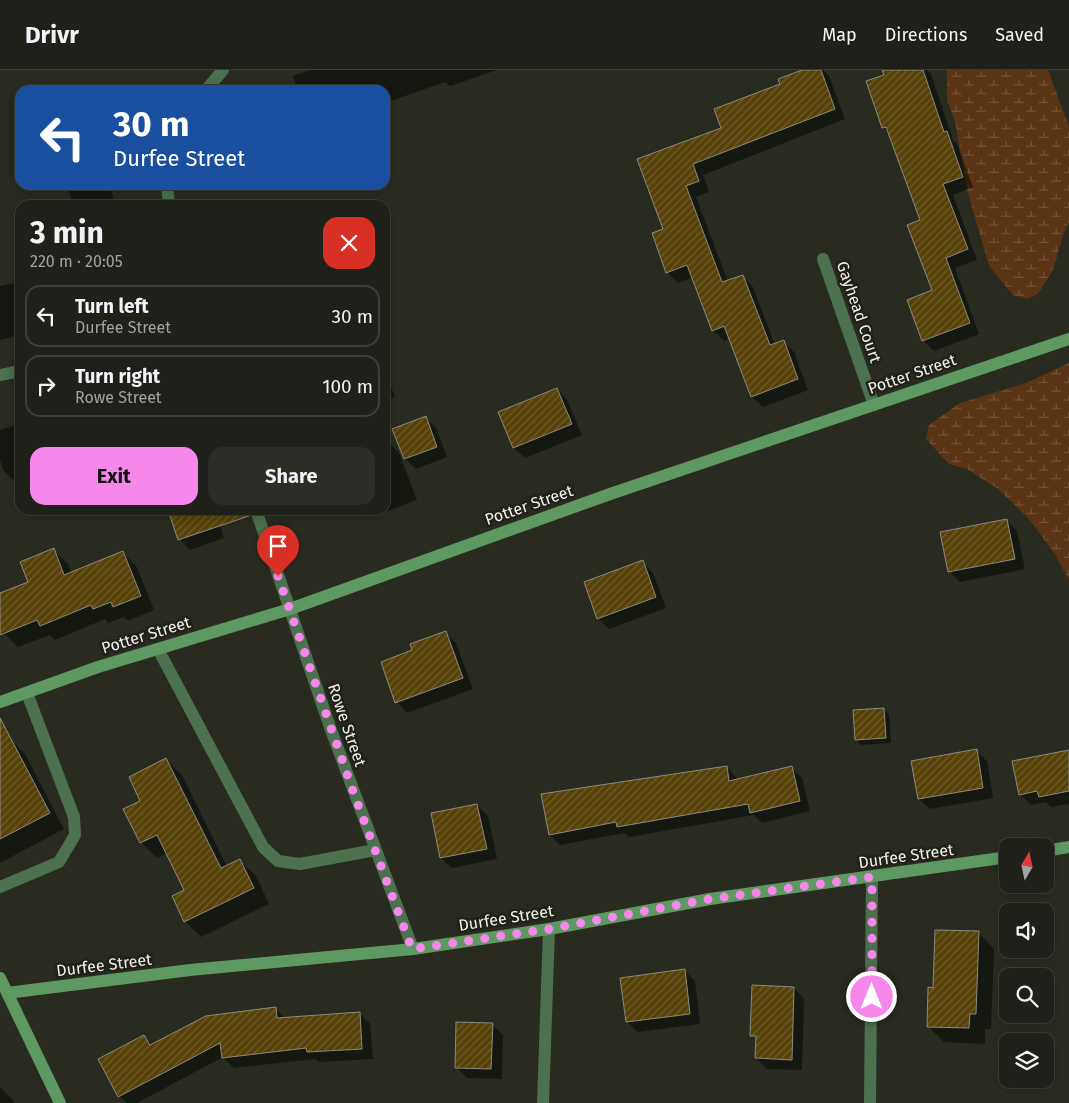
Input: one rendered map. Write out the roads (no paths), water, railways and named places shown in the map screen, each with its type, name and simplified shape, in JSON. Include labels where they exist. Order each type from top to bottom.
[{"type":"main road","name":"Potter Street","points":[[0,702],[98,667],[290,609],[613,493],[1069,339]]},
{"type":"main road","points":[[1054,850],[1069,847]]},
{"type":"main road","name":"Durfee Street","points":[[4,994],[190,970],[412,949],[549,929],[710,899],[999,858]]},
{"type":"main road","points":[[0,978],[4,994],[60,1103]]},
{"type":"street","points":[[210,85],[223,70]]},
{"type":"street","name":"Gayhead Court","points":[[823,258],[874,405]]},
{"type":"street","points":[[0,375],[15,372]]},
{"type":"street","name":"Rowe Street","points":[[258,515],[374,850],[412,949]]},
{"type":"street","points":[[158,649],[263,847],[278,861],[300,864],[374,850]]},
{"type":"street","points":[[0,887],[59,862],[75,835],[74,816],[27,693]]},
{"type":"street","points":[[870,1103],[872,877]]},
{"type":"street","points":[[543,1103],[549,929]]}]
